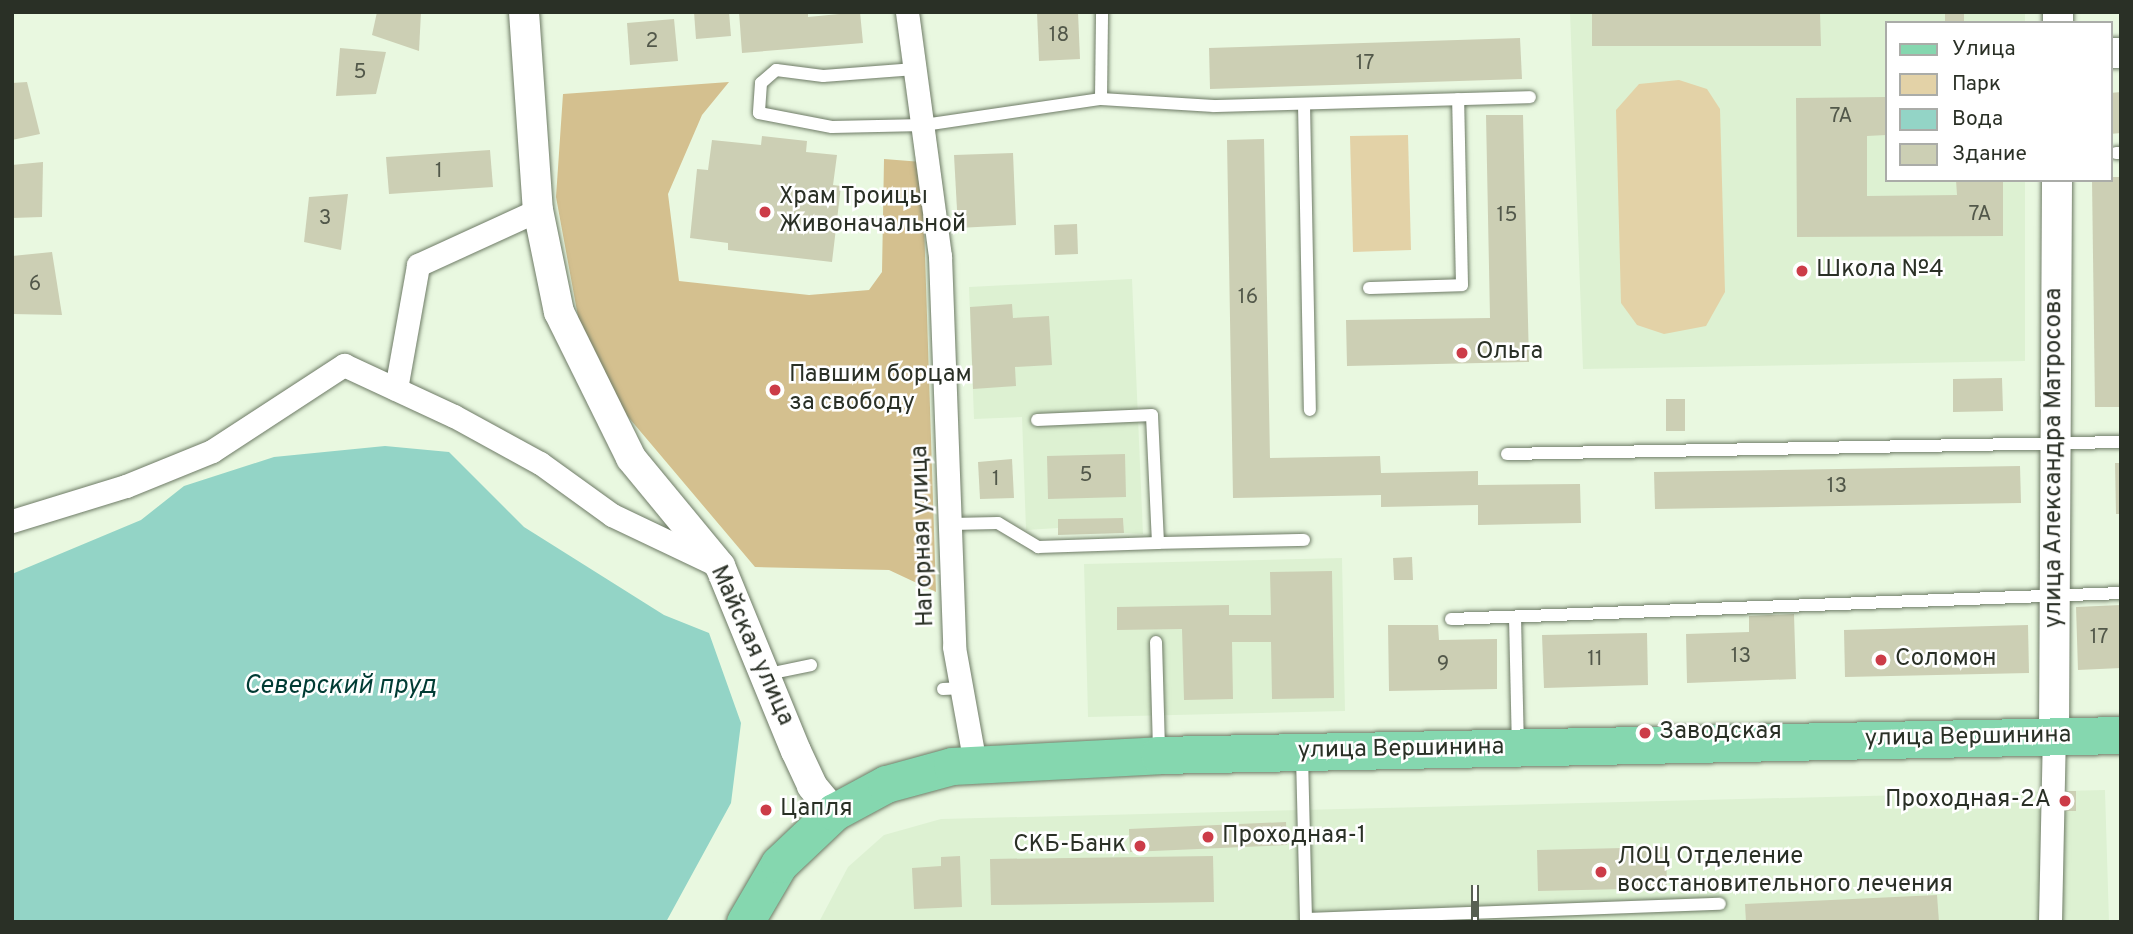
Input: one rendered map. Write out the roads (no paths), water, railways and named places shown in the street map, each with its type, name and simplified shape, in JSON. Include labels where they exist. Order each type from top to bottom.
[{"type":"main road","name":"улица Вершинина","points":[[745,922],[779,864],[834,812],[906,777],[975,764],[1159,755],[2121,735]]},
{"type":"street","name":"Майская улица","points":[[524,12],[538,210],[559,312],[631,458],[720,566],[768,674],[813,786],[834,812]]},
{"type":"street","name":"Нагорная улица","points":[[907,12],[940,257],[951,524],[954,688],[975,764]]},
{"type":"street","name":"улица Александра Матросова","points":[[2054,736],[2057,182]]},
{"type":"street","points":[[396,389],[418,265],[538,210]]},
{"type":"street","points":[[12,522],[127,486],[212,451],[344,365],[540,463],[612,515],[720,566]]},
{"type":"street","points":[[2050,922],[2054,736]]},
{"type":"lane","points":[[1101,99],[1102,12]]},
{"type":"lane","points":[[915,69],[823,76],[776,70],[761,83],[759,113],[832,127],[923,125],[1101,99],[1214,106],[1530,97]]},
{"type":"lane","points":[[1369,288],[1462,285],[1458,99]]},
{"type":"lane","points":[[1304,104],[1310,410]]},
{"type":"lane","points":[[1037,420],[1153,415],[1158,543]]},
{"type":"lane","points":[[1507,454],[2121,442]]},
{"type":"lane","points":[[951,524],[998,523],[1038,547],[1304,540]]},
{"type":"lane","points":[[1451,619],[2121,593]]},
{"type":"lane","points":[[1515,617],[1518,747]]},
{"type":"lane","points":[[1156,642],[1159,755]]},
{"type":"lane","points":[[768,674],[811,665]]},
{"type":"lane","points":[[1302,752],[1306,920],[1720,904]]},
{"type":"lane","points":[[1668,908],[1668,922]]},
{"type":"water","name":"Северский пруд","points":[[385,446],[449,452],[524,527],[664,615],[709,633],[741,723],[731,803],[666,922],[12,922],[12,574],[141,520],[184,486],[274,457]]},
{"type":"railway","points":[[1475,885],[1475,922]]},
{"type":"place","name":"Храм Троицы Живоначальной","points":[[765,212]]},
{"type":"place","name":"Школа №4","points":[[1802,271]]},
{"type":"place","name":"Ольга","points":[[1462,353]]},
{"type":"place","name":"Павшим борцам за свободу","points":[[775,390]]},
{"type":"place","name":"Соломон","points":[[1881,660]]},
{"type":"place","name":"Заводская","points":[[1645,733]]},
{"type":"place","name":"Проходная-2А","points":[[2065,801]]},
{"type":"place","name":"Цапля","points":[[766,810]]},
{"type":"place","name":"Проходная-1","points":[[1208,837]]},
{"type":"place","name":"СКБ-Банк","points":[[1140,846]]},
{"type":"place","name":"ЛОЦ Отделение восстановительного лечения","points":[[1601,872]]}]
